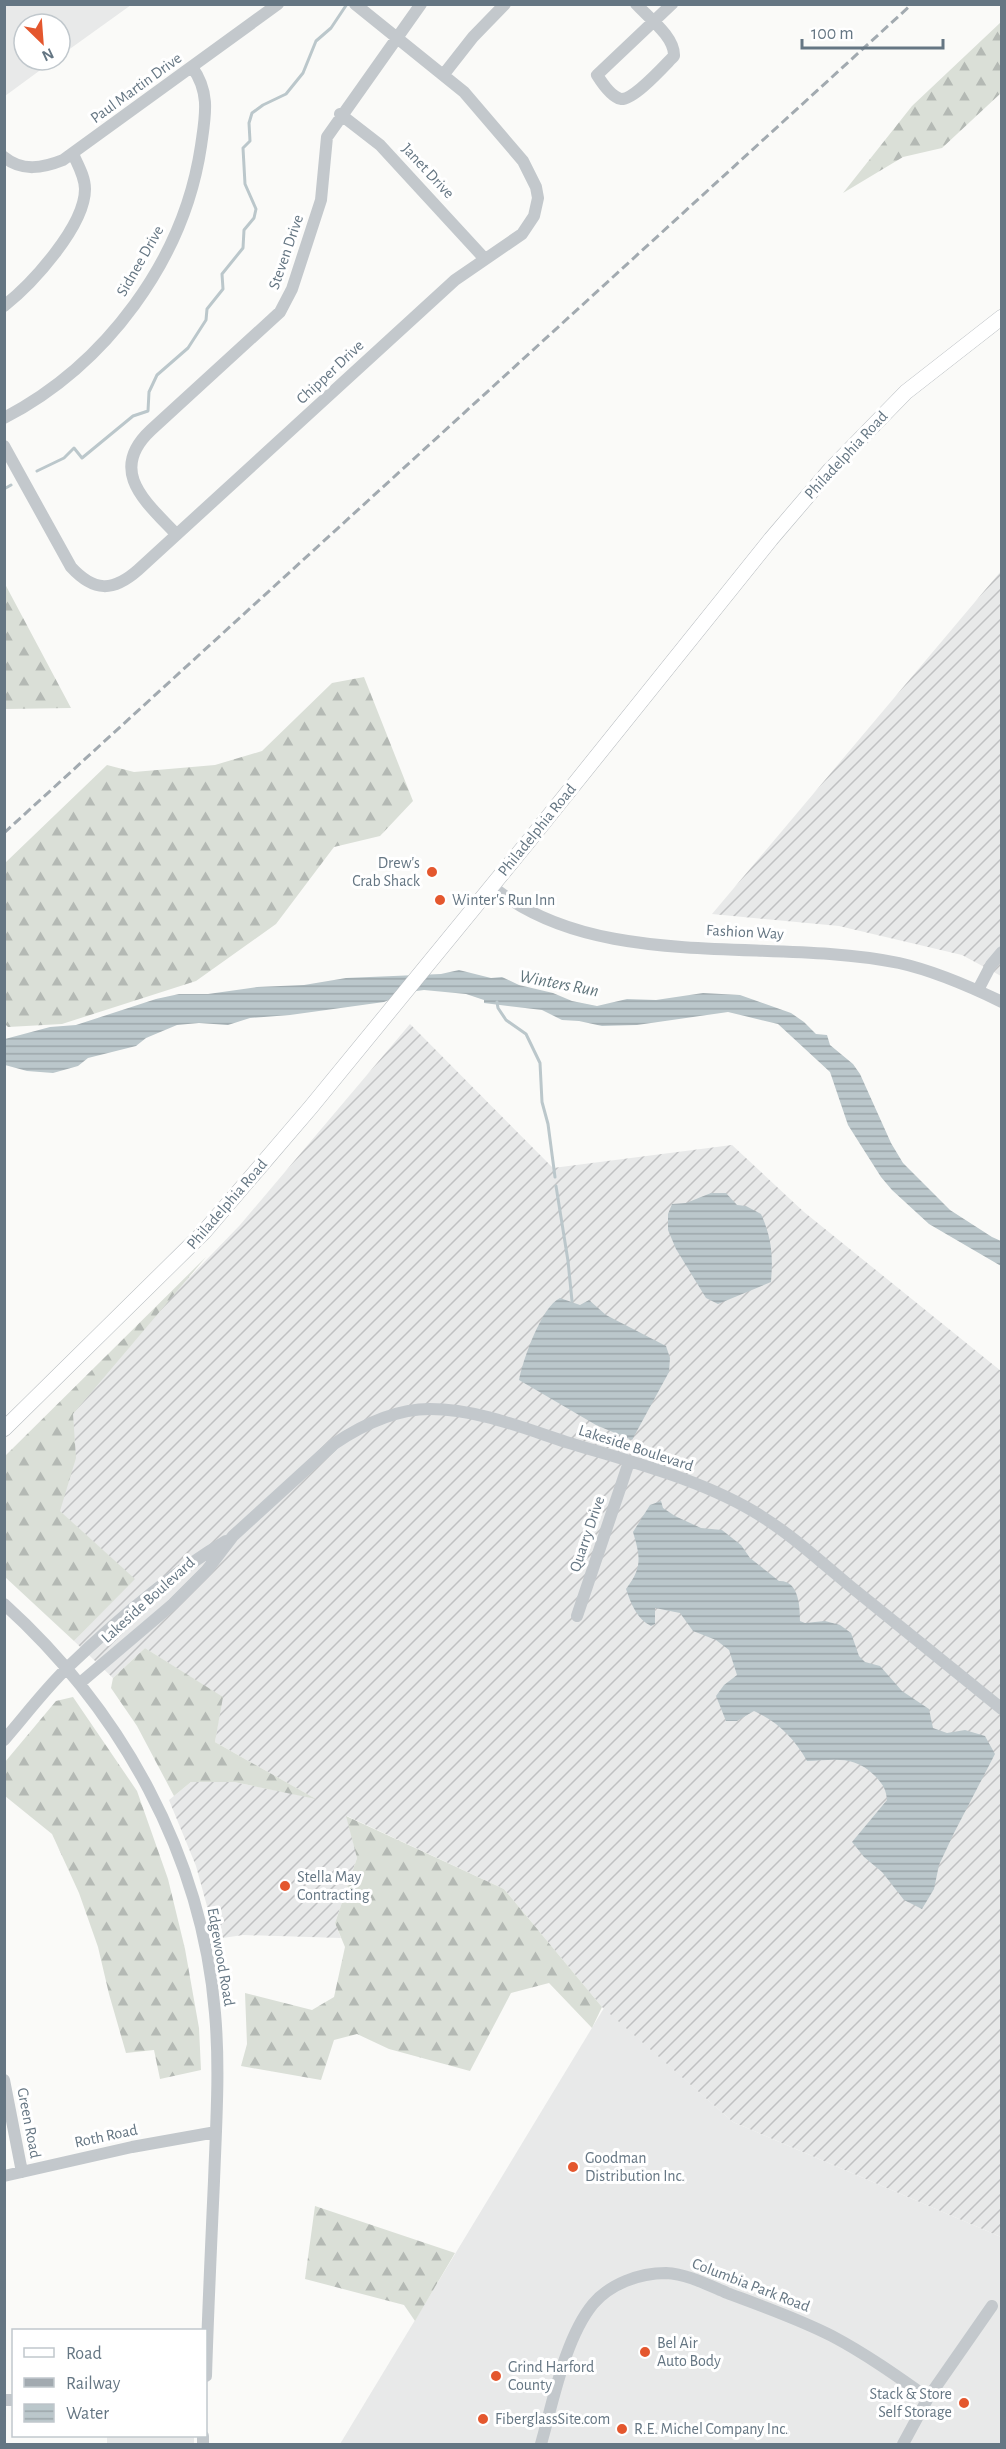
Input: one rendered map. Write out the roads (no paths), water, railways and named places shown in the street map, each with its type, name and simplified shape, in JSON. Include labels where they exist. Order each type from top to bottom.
[{"type":"main road","name":"Philadelphia Road","points":[[4,1429],[204,1232],[492,886],[771,539],[830,470],[906,392],[1002,317]]},
{"type":"street","name":"Paul Martin Drive","points":[[5,160],[21,166],[38,168],[63,160],[278,4]]},
{"type":"street","points":[[355,4],[398,38]]},
{"type":"street","name":"Steven Drive","points":[[176,534],[144,499],[132,480],[132,460],[135,451],[143,437],[280,312],[292,289],[321,200],[327,136],[340,114],[421,4]]},
{"type":"street","points":[[444,74],[473,37],[505,4]]},
{"type":"street","points":[[636,4],[653,22],[673,45],[674,57],[631,96],[621,99],[597,75],[653,22],[672,4]]},
{"type":"street","name":"Chipper Drive","points":[[4,446],[71,567],[87,581],[105,587],[128,579],[455,280],[522,234],[534,216],[537,198],[536,187],[523,161],[464,92],[398,38]]},
{"type":"street","name":"Sidnee Drive","points":[[4,418],[51,390],[83,363],[122,321],[160,264],[178,227],[199,158],[205,121],[205,92],[192,67]]},
{"type":"street","name":"Janet Drive","points":[[340,114],[368,134],[396,160],[484,258]]},
{"type":"street","points":[[4,306],[18,295],[55,253],[81,210],[85,183],[73,154]]},
{"type":"street","name":"Fashion Way","points":[[492,886],[518,906],[543,919],[579,931],[657,944],[830,954],[873,959],[915,967],[978,990],[1002,1002]]},
{"type":"street","points":[[978,990],[991,965],[1002,952]]},
{"type":"street","name":"Lakeside Boulevard","points":[[80,1683],[174,1604],[207,1570],[233,1536],[334,1444],[367,1425],[402,1412],[436,1409],[474,1414],[717,1492],[763,1517],[1002,1709]]},
{"type":"street","name":"Quarry Drive","points":[[577,1616],[629,1462]]},
{"type":"street","name":"Lakeside Boulevard","points":[[4,1740],[67,1668],[196,1558],[233,1536]]},
{"type":"street","name":"Edgewood Road","points":[[4,1604],[80,1683],[120,1739],[164,1817],[188,1880],[207,1954],[218,2054],[207,2352]]},
{"type":"street","name":"Green Road","points":[[4,2080],[22,2172]]},
{"type":"street","name":"Roth Road","points":[[4,2176],[132,2147],[216,2132]]},
{"type":"street","name":"Columbia Park Road","points":[[541,2445],[574,2335],[584,2317],[594,2302],[617,2284],[651,2274],[681,2275],[820,2331],[867,2356],[928,2398]]},
{"type":"street","points":[[903,2445],[928,2398],[992,2306]]},
{"type":"water","points":[[459,970],[491,978],[502,977],[519,985],[597,1006],[627,999],[656,1000],[703,993],[740,995],[791,1013],[816,1034],[827,1035],[830,1045],[853,1064],[903,1163],[950,1210],[1001,1241],[1001,1266],[929,1224],[892,1190],[881,1177],[848,1125],[830,1072],[778,1024],[728,1012],[637,1025],[602,1026],[562,1020],[542,1010],[484,1003],[484,1000],[466,994],[424,990],[409,992],[384,1002],[250,1018],[228,1025],[199,1023],[177,1025],[146,1038],[136,1046],[88,1058],[78,1066],[53,1073],[27,1071],[5,1065],[5,1039],[50,1027],[76,1025],[156,999],[179,994],[208,994],[257,987],[304,985],[346,978],[441,974]]},
{"type":"water","points":[[711,1193],[726,1193],[737,1205],[746,1206],[761,1214],[770,1239],[772,1255],[771,1282],[718,1304],[706,1298],[676,1249],[668,1230],[668,1214],[672,1204],[686,1203]]},
{"type":"water","points":[[560,1298],[580,1305],[589,1300],[606,1315],[666,1346],[670,1358],[669,1372],[632,1440],[596,1425],[519,1380],[524,1360],[540,1323],[553,1303]]},
{"type":"water","points":[[661,1501],[663,1508],[675,1516],[701,1528],[722,1530],[741,1545],[750,1558],[779,1581],[791,1585],[797,1595],[800,1621],[805,1623],[825,1621],[840,1625],[851,1633],[859,1656],[865,1662],[880,1666],[902,1691],[929,1709],[933,1728],[947,1733],[965,1730],[985,1736],[995,1754],[954,1833],[939,1865],[934,1889],[922,1909],[904,1900],[882,1872],[864,1857],[852,1842],[887,1800],[885,1790],[877,1778],[859,1764],[843,1760],[807,1761],[785,1732],[771,1720],[754,1711],[737,1721],[726,1721],[716,1696],[724,1685],[737,1675],[729,1650],[716,1640],[693,1631],[680,1613],[655,1608],[655,1624],[651,1626],[635,1610],[626,1589],[638,1568],[633,1532],[650,1505]]},
{"type":"waterway","points":[[37,471],[64,458],[74,448],[82,458],[133,416],[148,411],[149,392],[157,375],[188,348],[206,320],[207,309],[223,289],[222,274],[243,248],[244,230],[254,218],[256,209],[245,184],[243,148],[250,141],[249,123],[252,113],[286,94],[303,73],[316,41],[331,28],[347,4]]},
{"type":"waterway","points":[[4,489],[11,485]]},
{"type":"waterway","points":[[497,1002],[506,1020],[526,1034],[540,1063],[542,1102],[548,1124],[555,1177]]},
{"type":"waterway","points":[[556,1186],[572,1301]]},
{"type":"railway","points":[[4,833],[912,4]]},
{"type":"place","name":"Drew's Crab Shack","points":[[432,872]]},
{"type":"place","name":"Winter's Run Inn","points":[[440,900]]},
{"type":"place","name":"Stella May Contracting","points":[[285,1886]]},
{"type":"place","name":"Goodman Distribution Inc.","points":[[573,2167]]},
{"type":"place","name":"Bel Air Auto Body","points":[[645,2352]]},
{"type":"place","name":"Grind Harford County","points":[[496,2376]]},
{"type":"place","name":"Stack & Store Self Storage","points":[[964,2403]]},
{"type":"place","name":"FiberglassSite.com","points":[[483,2419]]},
{"type":"place","name":"R.E. Michel Company Inc.","points":[[622,2429]]},
{"type":"water label","name":"Winters Run","points":[[559,984]]}]
